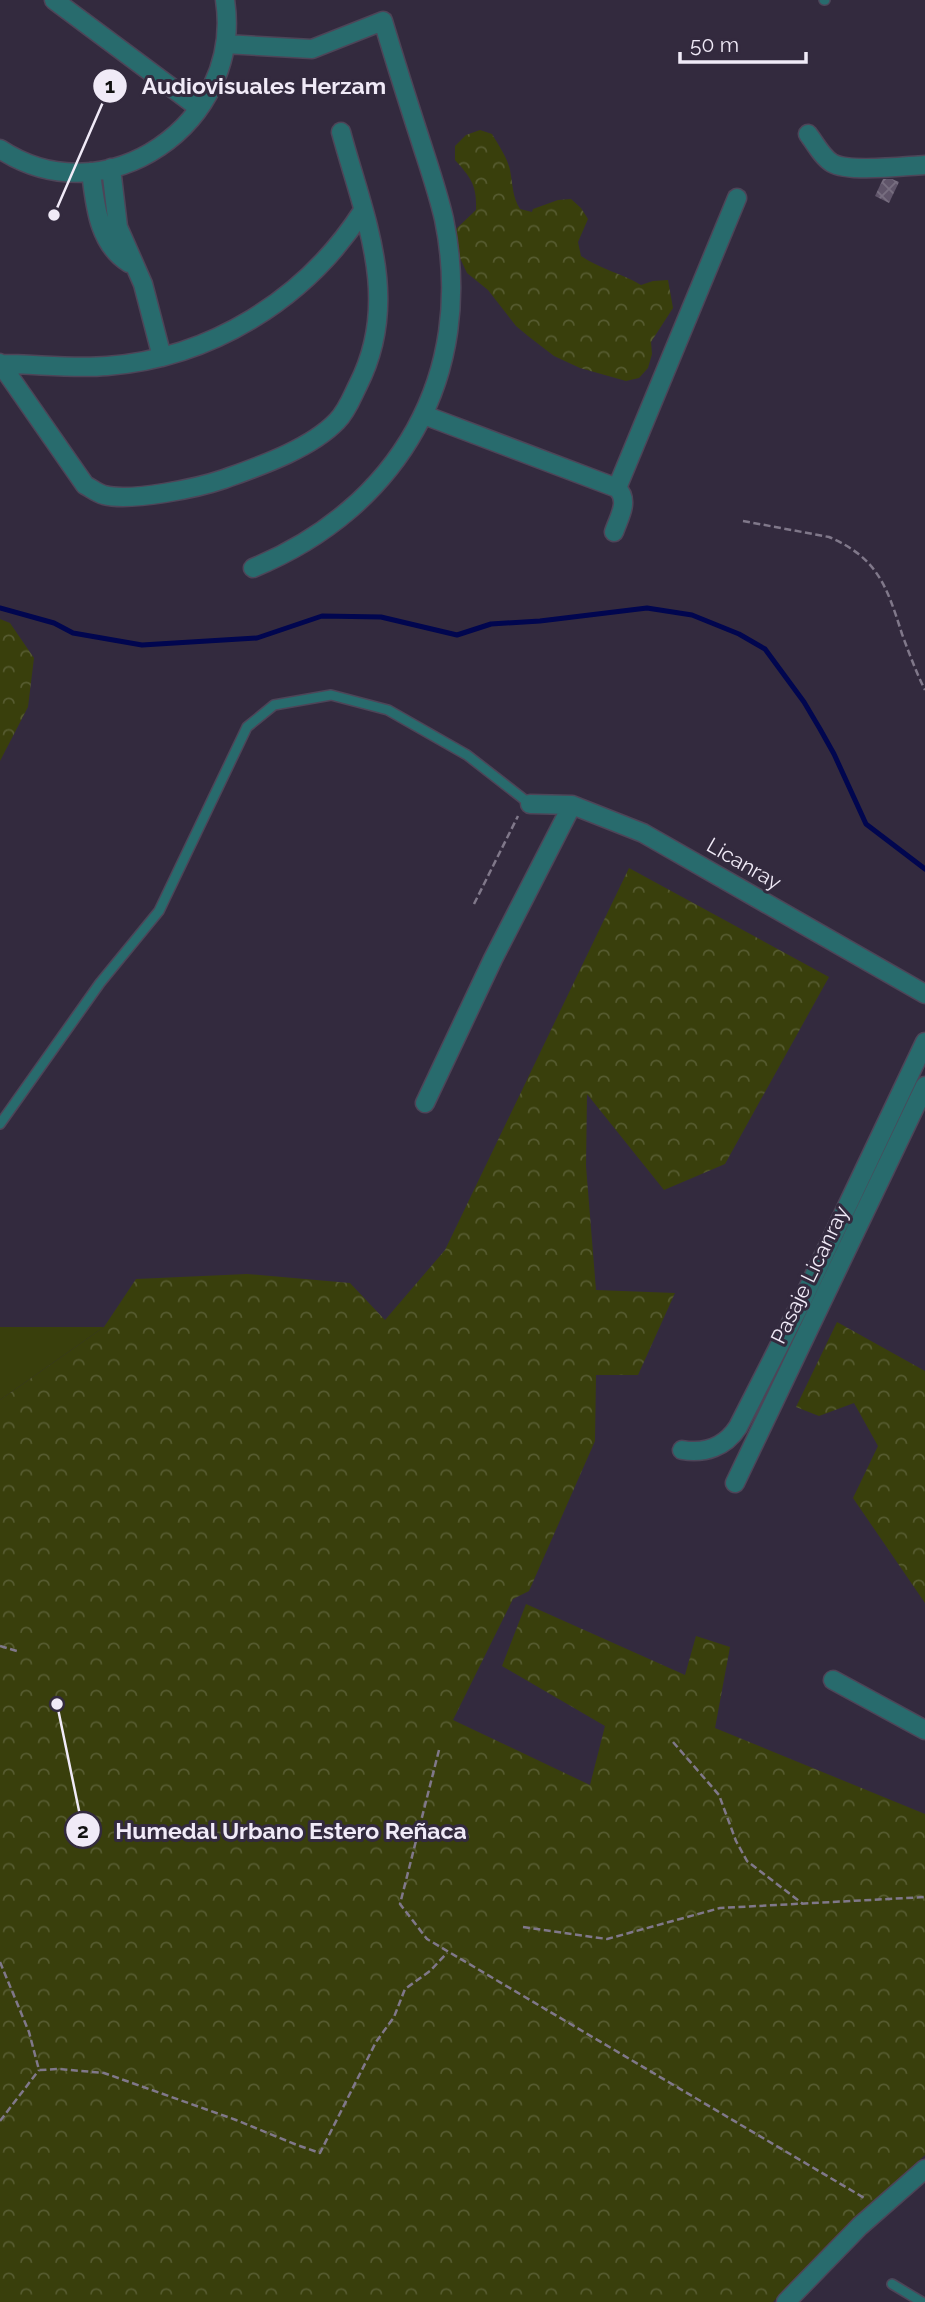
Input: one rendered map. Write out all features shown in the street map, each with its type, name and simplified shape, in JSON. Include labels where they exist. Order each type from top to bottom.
[{"type":"street","points":[[54,0],[200,108]]},
{"type":"street","points":[[0,149],[32,165],[61,171],[91,172],[128,163],[161,147],[182,129],[200,108],[216,78],[225,44],[225,0]]},
{"type":"street","points":[[225,44],[312,49],[383,21],[443,218],[451,273],[450,325],[441,371],[424,415],[399,458],[365,496],[299,548],[253,568]]},
{"type":"street","points":[[341,132],[372,243],[378,274],[378,317],[369,358],[352,398],[336,422],[318,436],[283,455],[212,483],[167,493],[103,495],[85,485],[0,363],[21,353],[101,355],[160,351],[215,327],[276,291],[300,271],[340,228],[362,212]]},
{"type":"street","points":[[808,134],[819,150],[833,163],[850,168],[925,166]]},
{"type":"street","points":[[111,168],[118,227],[152,313],[160,351]]},
{"type":"street","points":[[91,172],[99,223],[120,257],[135,267]]},
{"type":"street","points":[[617,488],[737,198]]},
{"type":"street","points":[[424,415],[617,488],[623,495],[624,503],[614,532]]},
{"type":"street","name":"Licanray","points":[[530,804],[572,805],[643,833],[925,994]]},
{"type":"street","points":[[425,1103],[493,959],[572,805]]},
{"type":"street","points":[[682,1450],[692,1452],[711,1449],[729,1439],[738,1427],[802,1301],[925,1042]]},
{"type":"street","name":"Pasaje Licanray","points":[[735,1483],[925,1086]]},
{"type":"street","points":[[834,1680],[925,1730]]},
{"type":"street","points":[[786,2302],[860,2226],[925,2169]]},
{"type":"lane","points":[[0,1124],[100,983],[159,911],[247,727],[274,705],[331,695],[388,710],[467,755],[530,804]]},
{"type":"lane","points":[[892,2284],[922,2302]]},
{"type":"path","points":[[743,521],[829,537],[848,546],[864,559],[889,593],[907,649],[925,690]]},
{"type":"path","points":[[474,904],[519,813],[530,804]]},
{"type":"path","points":[[0,1646],[17,1651]]},
{"type":"path","points":[[674,1742],[719,1795],[736,1841],[747,1861],[803,1903]]},
{"type":"path","points":[[439,1750],[400,1904],[427,1939],[881,2208]]},
{"type":"path","points":[[523,1927],[607,1939],[720,1908],[925,1898]]},
{"type":"path","points":[[0,2121],[39,2070],[104,2073],[320,2153],[376,2042],[394,2017],[405,1989],[448,1952]]},
{"type":"path","points":[[0,1962],[29,2032],[39,2070]]},
{"type":"green space","points":[[480,130],[492,134],[505,156],[520,209],[532,212],[533,209],[558,200],[571,199],[588,219],[578,242],[581,256],[641,285],[668,280],[673,308],[651,342],[652,354],[648,368],[639,378],[626,381],[580,368],[554,356],[516,326],[488,290],[467,273],[460,258],[456,229],[476,210],[475,194],[469,177],[455,160],[455,146],[466,135]]},
{"type":"green space","points":[[0,619],[10,623],[34,658],[28,707],[0,761]]},
{"type":"green space","points":[[629,868],[829,977],[725,1164],[664,1190],[587,1094],[586,1166],[596,1290],[675,1293],[638,1375],[596,1375],[595,1441],[529,1591],[513,1599],[453,1720],[590,1785],[605,1726],[502,1666],[526,1604],[685,1675],[696,1636],[730,1647],[715,1728],[925,1814],[925,2155],[860,2214],[773,2302],[0,2302],[0,1400],[104,1327],[136,1279],[247,1274],[350,1283],[385,1320],[445,1250]]},
{"type":"green space","points":[[837,1322],[925,1371],[925,1603],[853,1498],[878,1446],[854,1403],[819,1416],[796,1407]]},
{"type":"green space","points":[[0,1327],[104,1327],[0,1400]]},
{"type":"building","points":[[883,179],[899,182],[889,203],[875,196]]},
{"type":"waterway","points":[[0,608],[54,623],[73,633],[142,645],[257,638],[322,616],[381,617],[457,635],[491,624],[647,608],[692,615],[739,634],[765,649],[804,702],[820,729],[866,824],[925,869]]},
{"type":"place","name":"Audiovisuales Herzam","points":[[54,215]]},
{"type":"place","name":"Humedal Urbano Estero Reñaca","points":[[57,1704]]}]
